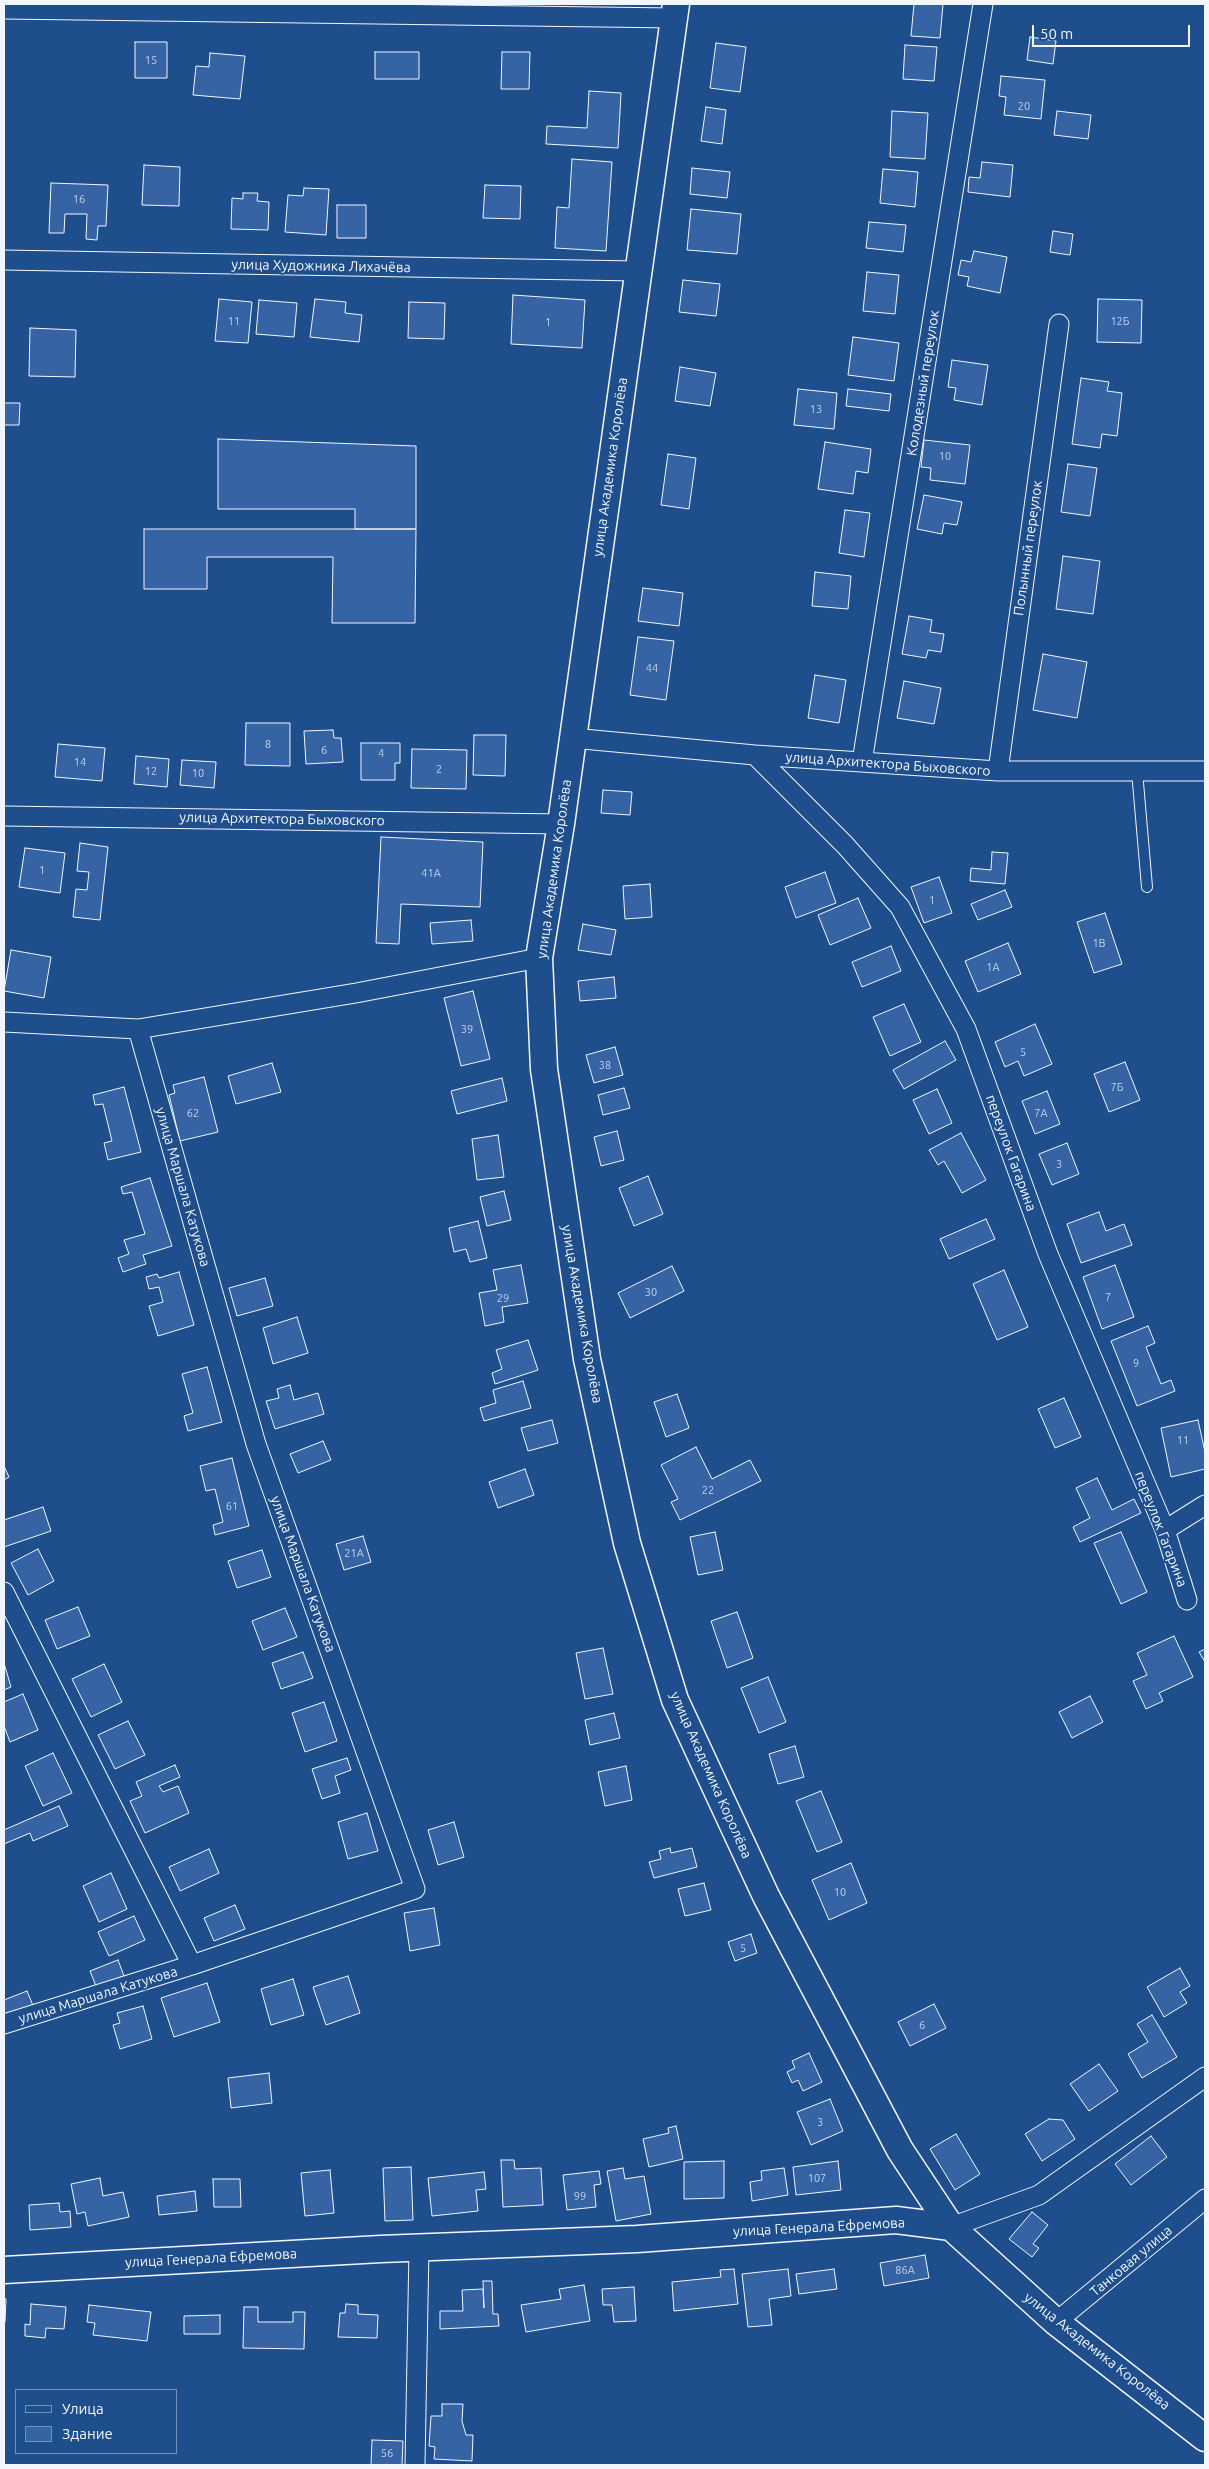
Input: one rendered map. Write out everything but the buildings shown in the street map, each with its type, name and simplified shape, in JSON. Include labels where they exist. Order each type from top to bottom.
[{"type":"street","name":"Колодезный переулок","points":[[862,762],[983,4]]},
{"type":"street","points":[[4,9],[675,11]]},
{"type":"street","name":"улица Академика Королёва","points":[[675,11],[637,271],[561,824],[540,958],[544,1069],[587,1360],[627,1543],[675,1700],[766,1896],[900,2150],[951,2226],[1056,2322],[1205,2438]]},
{"type":"street","name":"улица Художника Лихачёва","points":[[4,260],[637,271]]},
{"type":"street","name":"Полынный переулок","points":[[998,771],[1059,324]]},
{"type":"street","name":"улица Архитектора Быховского","points":[[572,738],[755,755],[998,771],[1205,771]]},
{"type":"street","name":"переулок Гагарина","points":[[755,755],[846,845],[900,907],[966,1029],[1048,1254],[1165,1530],[1188,1600]]},
{"type":"street","name":"улица Архитектора Быховского","points":[[4,816],[561,824]]},
{"type":"street","points":[[4,1022],[138,1029],[356,993],[540,958]]},
{"type":"street","name":"улица Маршала Катукова","points":[[4,2024],[192,1965],[415,1889],[256,1444],[138,1029]]},
{"type":"street","points":[[1165,1530],[1205,1505]]},
{"type":"street","name":"улица Маршала Катукова","points":[[4,1592],[192,1965]]},
{"type":"street","name":"улица Генерала Ефремова","points":[[4,2270],[419,2248],[637,2239],[896,2220],[951,2226],[1039,2195],[1205,2077]]},
{"type":"street","name":"Танковая улица","points":[[1056,2322],[1205,2199]]},
{"type":"street","points":[[415,2465],[419,2248]]},
{"type":"lane","points":[[1137,771],[1147,887]]}]
